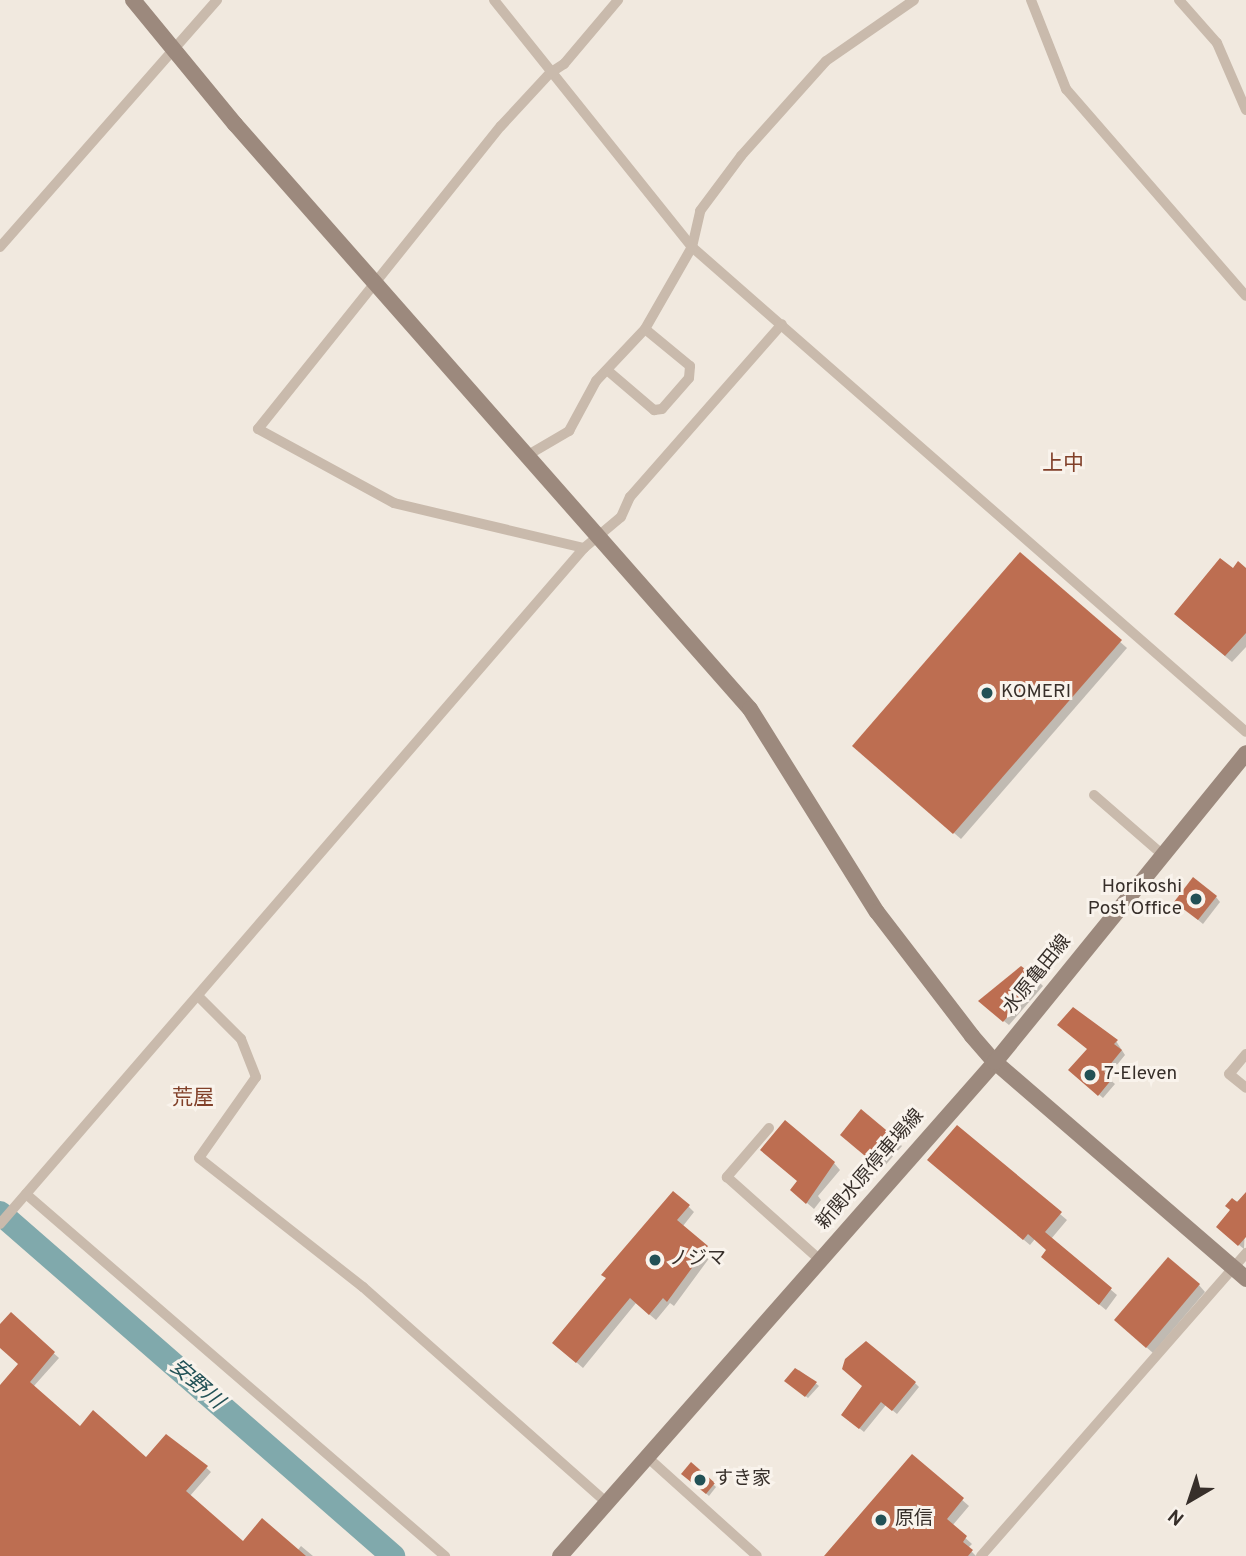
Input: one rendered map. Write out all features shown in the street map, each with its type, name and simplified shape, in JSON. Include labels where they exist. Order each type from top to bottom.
[{"type":"main road","points":[[133,0],[235,124],[750,709],[877,912],[995,1062],[1240,1273]]},
{"type":"main road","name":"水原亀田線","points":[[995,1062],[1246,753]]},
{"type":"main road","name":"新関水原停車場線","points":[[560,1556],[995,1062]]},
{"type":"street","points":[[0,247],[217,0]]},
{"type":"street","points":[[494,0],[692,247],[1246,732]]},
{"type":"street","points":[[584,548],[394,503],[258,429],[375,282],[550,72],[564,64],[618,0]]},
{"type":"street","points":[[528,455],[569,430],[587,393],[646,329],[692,247],[700,211],[741,156],[817,70],[914,0]]},
{"type":"street","points":[[1031,0],[1066,89],[1246,296]]},
{"type":"street","points":[[1179,0],[1217,43],[1246,110]]},
{"type":"street","points":[[0,1224],[584,548],[621,517],[630,497],[782,324]]},
{"type":"street","points":[[607,370],[653,410],[662,409],[689,379],[690,366],[646,329]]},
{"type":"street","points":[[1094,795],[1163,855]]},
{"type":"street","points":[[198,996],[241,1040],[256,1077],[199,1158],[363,1287],[606,1502]]},
{"type":"street","points":[[1246,1054],[1229,1074],[1246,1088]]},
{"type":"street","points":[[769,1128],[727,1177],[820,1260]]},
{"type":"street","points":[[24,1196],[445,1556]]},
{"type":"street","points":[[981,1556],[1240,1273],[1246,1253]]},
{"type":"street","points":[[646,1456],[757,1556]]},
{"type":"building","name":"KOMERI","points":[[1020,552],[1122,640],[953,834],[852,746]]},
{"type":"building","points":[[1220,558],[1233,568],[1238,561],[1246,568],[1246,633],[1225,656],[1174,614]]},
{"type":"building","points":[[1193,877],[1217,896],[1198,920],[1174,902]]},
{"type":"building","points":[[1021,966],[1040,980],[1003,1022],[978,1001]]},
{"type":"building","points":[[1073,1007],[1118,1040],[1114,1044],[1122,1050],[1104,1072],[1112,1079],[1098,1096],[1068,1070],[1087,1049],[1057,1025]]},
{"type":"building","points":[[861,1109],[898,1140],[877,1166],[840,1135]]},
{"type":"building","points":[[785,1120],[835,1162],[806,1204],[790,1190],[797,1181],[760,1150]]},
{"type":"building","points":[[957,1125],[1062,1212],[1045,1232],[1112,1288],[1099,1305],[1041,1257],[1046,1250],[1028,1234],[1023,1240],[927,1160]]},
{"type":"building","name":"ノジマ","points":[[673,1191],[690,1205],[677,1220],[708,1246],[667,1302],[663,1298],[649,1315],[630,1298],[576,1363],[552,1343],[606,1278],[601,1275]]},
{"type":"building","points":[[1246,1192],[1246,1237],[1238,1246],[1216,1227],[1230,1210],[1225,1206],[1232,1198],[1237,1202]]},
{"type":"building","points":[[1168,1257],[1200,1284],[1146,1348],[1114,1320]]},
{"type":"building","points":[[11,1312],[55,1352],[30,1382],[80,1426],[93,1410],[146,1457],[166,1434],[208,1466],[186,1491],[243,1541],[262,1518],[306,1556],[0,1556],[0,1385],[18,1364],[0,1348],[0,1324]]},
{"type":"building","points":[[866,1341],[916,1382],[892,1411],[881,1402],[859,1429],[841,1415],[862,1386],[842,1369],[845,1359]]},
{"type":"building","points":[[795,1368],[817,1382],[805,1397],[784,1381]]},
{"type":"building","name":"原信","points":[[912,1454],[964,1498],[947,1519],[967,1536],[963,1542],[973,1550],[968,1556],[824,1556]]},
{"type":"building","name":"すき家","points":[[691,1462],[715,1483],[706,1494],[681,1474]]},
{"type":"waterway","name":"安野川","points":[[0,1213],[393,1556]]},
{"type":"place","name":"KOMERI","points":[[987,693]]},
{"type":"place","name":"Horikoshi Post Office","points":[[1196,899]]},
{"type":"place","name":"7-Eleven","points":[[1090,1075]]},
{"type":"place","name":"ノジマ","points":[[655,1260]]},
{"type":"place","name":"すき家","points":[[700,1480]]},
{"type":"place","name":"原信","points":[[881,1520]]},
{"type":"district","name":"上中","points":[[1063,465]]},
{"type":"district","name":"荒屋","points":[[193,1099]]}]
